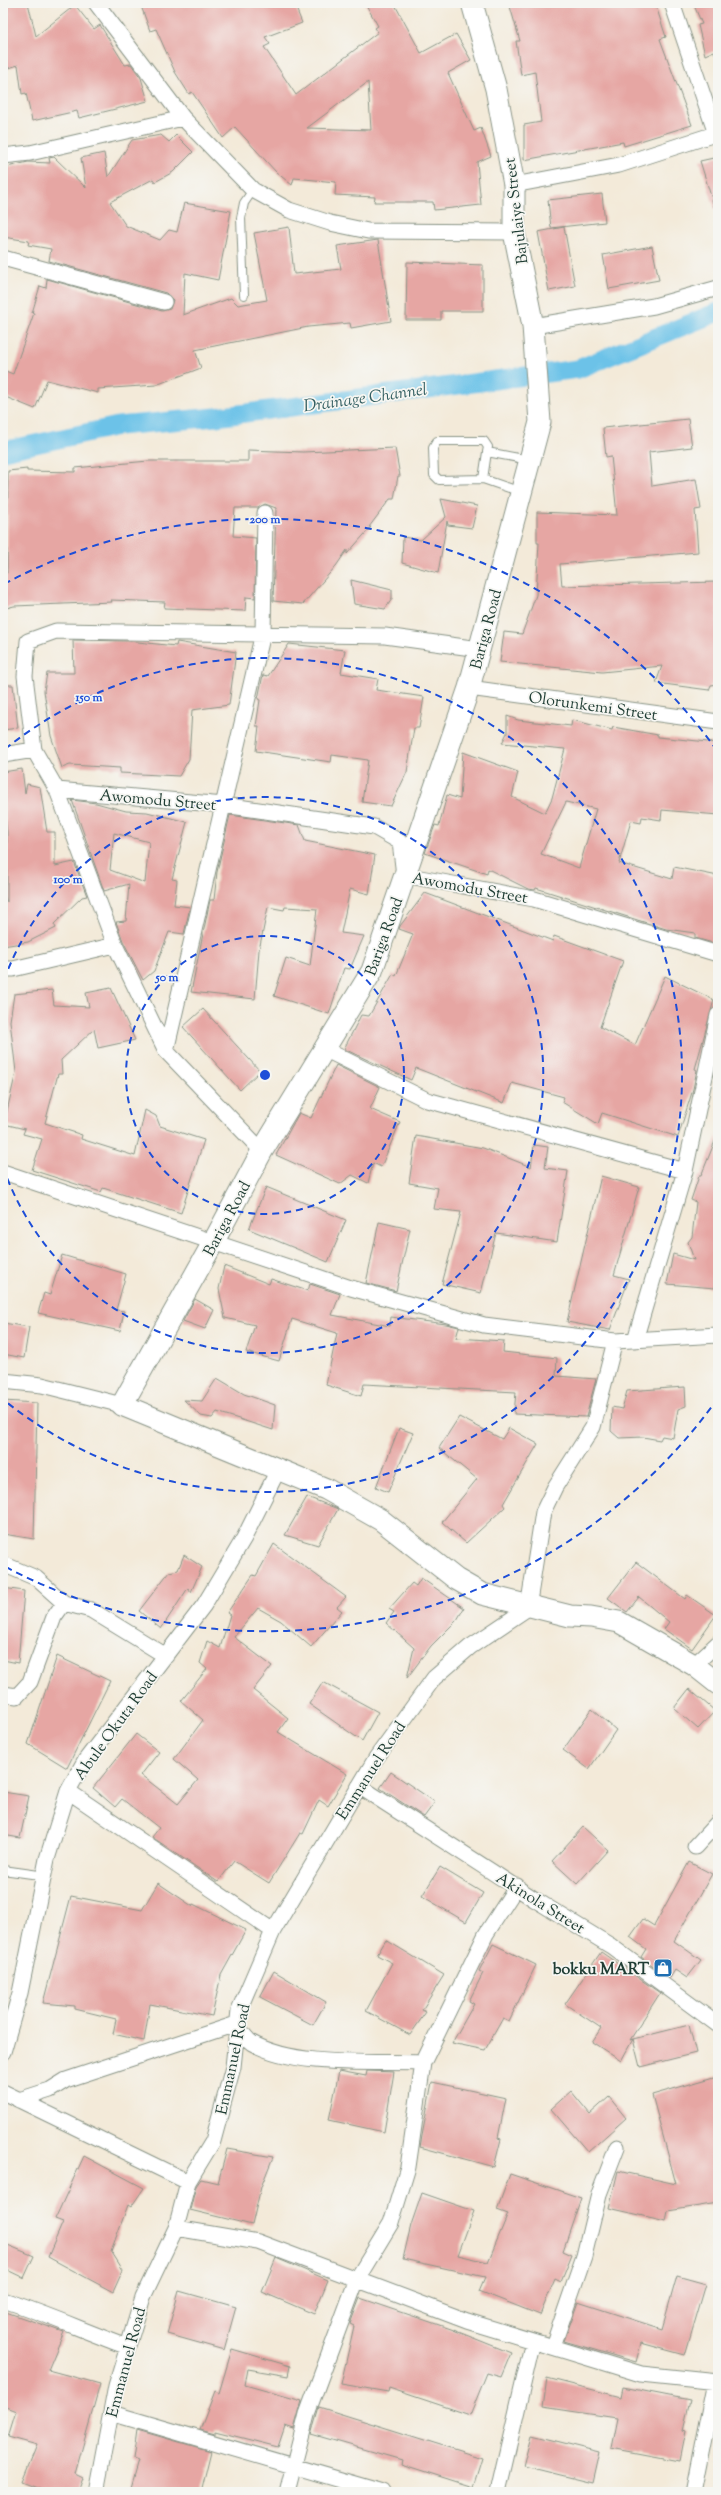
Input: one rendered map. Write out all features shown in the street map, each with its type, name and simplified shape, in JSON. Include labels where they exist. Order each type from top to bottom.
[{"type":"street","points":[[96,3],[183,118],[253,190],[289,210],[330,223],[368,231],[514,232]]},
{"type":"street","name":"Bajulaiye Street","points":[[472,3],[496,89],[514,185],[514,232],[534,334],[540,422]]},
{"type":"street","points":[[514,185],[619,165],[717,133],[672,3]]},
{"type":"street","points":[[3,156],[30,153],[183,118]]},
{"type":"street","points":[[3,258],[164,302]]},
{"type":"street","points":[[534,334],[654,306],[718,288]]},
{"type":"street","name":"Bariga Road","points":[[122,1405],[214,1241],[262,1151],[372,972],[469,688],[540,422]]},
{"type":"street","points":[[166,1051],[264,633],[265,513]]},
{"type":"street","points":[[262,1151],[166,1051],[115,946],[57,790],[34,750],[25,676],[28,641],[56,631],[264,633],[385,636],[480,649]]},
{"type":"street","name":"Olorunkemi Street","points":[[469,688],[718,722]]},
{"type":"street","points":[[3,755],[34,750]]},
{"type":"street","name":"Awomodu Street","points":[[57,790],[224,805],[374,827],[400,842],[404,875],[534,899],[718,954]]},
{"type":"street","points":[[3,969],[13,969],[115,946]]},
{"type":"street","points":[[635,1340],[685,1171],[718,1015]]},
{"type":"street","points":[[324,1049],[427,1100],[685,1171]]},
{"type":"street","points":[[3,1172],[214,1241],[351,1288],[484,1324],[615,1341],[718,1335]]},
{"type":"street","points":[[528,1608],[543,1512],[554,1487],[593,1427],[615,1341]]},
{"type":"street","points":[[3,1381],[42,1385],[122,1405],[326,1489],[381,1520],[456,1579],[482,1594],[528,1608],[540,1608],[570,1616],[591,1617],[619,1622],[694,1665],[718,1684]]},
{"type":"street","name":"Abule Okuta Road","points":[[3,2052],[20,1993],[46,1876],[47,1859],[68,1791],[84,1762],[204,1605],[244,1538],[278,1470]]},
{"type":"street","points":[[3,1564],[36,1578],[64,1603],[91,1610],[166,1656]]},
{"type":"street","points":[[3,1694],[17,1696],[30,1682],[54,1617],[64,1603]]},
{"type":"street","name":"Emmanuel Road","points":[[96,2492],[111,2413],[143,2297],[176,2228],[188,2182],[213,2141],[233,2067],[236,2024],[239,2010],[273,1931],[359,1786],[396,1728],[434,1678],[470,1647],[528,1608]]},
{"type":"street","points":[[694,1665],[718,1643]]},
{"type":"street","name":"Akinola Street","points":[[359,1786],[611,1946],[718,2025]]},
{"type":"street","points":[[68,1791],[273,1931]]},
{"type":"street","points":[[695,1847],[718,1822]]},
{"type":"street","points":[[288,2492],[306,2414],[357,2279],[391,2222],[408,2167],[423,2063],[486,1934],[517,1886]]},
{"type":"street","points":[[19,2100],[50,2090],[66,2080],[236,2024],[250,2042],[273,2052],[325,2060],[423,2063]]},
{"type":"street","points":[[3,2092],[188,2182]]},
{"type":"street","points":[[553,2346],[584,2256],[599,2194],[617,2147]]},
{"type":"street","points":[[176,2228],[258,2242],[467,2321],[641,2374],[716,2382],[693,2492]]},
{"type":"street","points":[[3,2300],[35,2310],[69,2326],[128,2347]]},
{"type":"street","points":[[498,2492],[533,2341]]},
{"type":"street","points":[[111,2413],[382,2492]]},
{"type":"lane","points":[[244,295],[241,218],[244,203],[253,190]]},
{"type":"lane","points":[[483,479],[487,452],[486,443],[484,441],[437,441],[433,448],[434,475],[439,480],[483,479],[521,492]]},
{"type":"lane","points":[[487,452],[530,460]]},
{"type":"lane","points":[[3,1870],[46,1876]]},
{"type":"building","points":[[3,3],[28,3],[36,36],[75,5],[94,29],[100,25],[125,65],[131,64],[141,78],[148,101],[79,118],[77,111],[32,121],[26,93],[22,94],[18,65],[3,70]]},
{"type":"building","points":[[140,3],[294,3],[302,23],[265,37],[270,44],[264,47],[296,95],[378,32],[375,28],[378,26],[365,3],[394,3],[421,53],[456,34],[471,60],[448,73],[474,131],[481,128],[491,156],[477,162],[481,205],[434,210],[433,202],[374,202],[375,197],[335,195],[336,182],[294,178],[292,185],[276,172],[235,127],[223,138],[192,92],[189,94],[175,72],[156,29],[150,31]],"holes":[[[368,82],[371,130],[307,128]]]},
{"type":"building","points":[[509,3],[655,3],[666,37],[660,39],[692,125],[624,146],[623,142],[524,160],[524,125],[541,122],[535,72],[521,75],[516,41],[520,41]]},
{"type":"building","points":[[693,3],[718,3],[718,60],[714,51],[705,55],[698,25],[702,24]]},
{"type":"building","points":[[161,135],[169,142],[176,135],[193,152],[173,172],[155,182],[153,179],[110,202],[126,226],[160,240],[169,230],[177,232],[184,203],[231,211],[218,280],[185,273],[183,315],[231,298],[238,305],[267,300],[254,233],[289,227],[294,274],[341,269],[337,246],[378,240],[391,321],[351,328],[350,323],[308,327],[195,350],[201,368],[156,385],[98,389],[98,393],[47,380],[35,409],[3,396],[3,370],[13,374],[34,313],[32,313],[40,286],[46,288],[47,279],[162,311],[170,309],[173,300],[166,293],[49,261],[51,249],[28,245],[29,241],[3,237],[3,168],[28,162],[50,163],[49,158],[54,157],[86,188],[81,158],[104,153],[108,177],[132,140]]},
{"type":"building","points":[[718,157],[718,208],[715,209],[700,161]]},
{"type":"building","points":[[602,194],[605,222],[551,228],[548,200]]},
{"type":"building","points":[[564,227],[575,286],[549,291],[538,232]]},
{"type":"building","points":[[652,246],[659,280],[609,289],[603,255]]},
{"type":"building","points":[[407,262],[483,265],[483,311],[441,311],[441,320],[406,320]]},
{"type":"building","points":[[688,419],[692,447],[649,452],[652,486],[696,479],[701,509],[695,510],[698,552],[560,564],[562,586],[717,582],[718,684],[711,685],[709,690],[656,683],[662,666],[602,672],[500,662],[504,632],[522,634],[536,595],[539,543],[537,543],[537,512],[617,515],[611,456],[606,457],[603,428]]},
{"type":"building","points":[[395,448],[400,476],[398,476],[394,499],[390,499],[369,527],[371,527],[347,554],[347,550],[336,566],[303,604],[273,601],[276,508],[265,504],[258,508],[235,508],[233,536],[256,538],[255,598],[246,597],[245,611],[164,608],[165,602],[111,600],[112,602],[14,606],[3,609],[3,574],[7,573],[8,471],[27,469],[27,471],[75,472],[75,468],[148,461],[248,461],[248,450],[303,452]]},
{"type":"building","points":[[441,499],[477,506],[472,528],[448,525],[447,521],[438,573],[402,563],[403,537],[421,540],[446,517]]},
{"type":"building","points":[[351,580],[392,590],[392,599],[385,609],[354,604]]},
{"type":"building","points":[[73,640],[128,641],[176,646],[177,642],[236,652],[229,705],[192,710],[189,759],[179,776],[120,773],[120,768],[70,765],[62,768],[51,736],[44,691],[47,673],[74,673]]},
{"type":"building","points":[[289,644],[345,650],[341,673],[378,679],[376,690],[424,697],[419,728],[414,728],[407,772],[391,806],[362,802],[368,760],[332,755],[331,762],[256,751],[259,726],[256,726],[260,700],[258,699],[263,675],[268,676]]},
{"type":"building","points":[[3,685],[13,685],[18,728],[3,730]]},
{"type":"building","points":[[507,716],[518,720],[571,726],[572,720],[612,730],[613,727],[658,735],[658,737],[718,743],[718,815],[662,810],[661,820],[642,817],[641,823],[631,821],[619,863],[672,879],[674,867],[718,876],[718,914],[713,943],[695,938],[695,933],[666,929],[536,888],[535,890],[528,889],[488,869],[487,874],[425,853],[435,825],[439,826],[447,795],[460,799],[463,752],[518,772],[512,797],[545,813],[552,798],[565,749],[502,743],[507,733]],"holes":[[[566,802],[596,809],[579,868],[541,854]]]},
{"type":"building","points":[[22,769],[25,793],[27,784],[40,787],[47,832],[55,832],[55,866],[74,862],[87,896],[82,897],[54,924],[56,928],[28,942],[3,946],[3,894],[7,902],[7,832],[3,801],[3,772]]},
{"type":"building","points":[[72,800],[96,803],[126,811],[147,812],[187,822],[172,879],[177,880],[174,905],[190,907],[184,934],[169,932],[154,971],[143,980],[123,941],[116,922],[126,921],[129,884],[104,891]],"holes":[[[114,833],[149,842],[145,883],[110,870]]]},
{"type":"building","points":[[230,815],[299,825],[305,841],[375,855],[369,894],[350,889],[341,933],[364,936],[350,969],[344,968],[329,1014],[274,996],[286,958],[310,966],[317,909],[285,907],[284,910],[268,907],[259,950],[255,999],[191,992],[210,900],[214,900],[217,872]]},
{"type":"building","points":[[425,893],[553,941],[554,936],[623,961],[600,1027],[635,1045],[665,976],[714,1000],[695,1069],[697,1070],[693,1089],[678,1137],[602,1113],[598,1124],[562,1102],[564,1097],[512,1083],[504,1103],[416,1068],[411,1080],[344,1049],[361,1015],[369,1016],[393,974],[396,976],[413,934],[399,929],[400,926]]},
{"type":"building","points":[[111,988],[135,1040],[98,1048],[94,1029],[61,1060],[62,1074],[58,1074],[45,1123],[82,1135],[81,1139],[135,1156],[145,1110],[156,1116],[160,1126],[204,1140],[181,1213],[103,1188],[101,1192],[32,1170],[42,1139],[23,1134],[25,1129],[4,1124],[16,1072],[10,1021],[14,994],[52,990],[54,1005],[89,1007],[86,993]]},
{"type":"building","points":[[203,1009],[260,1071],[240,1090],[183,1027]]},
{"type":"building","points":[[336,1065],[380,1087],[370,1109],[400,1122],[381,1167],[373,1163],[368,1183],[352,1175],[340,1184],[276,1155],[299,1113],[311,1118]]},
{"type":"building","points":[[416,1136],[483,1148],[531,1167],[534,1145],[548,1147],[545,1168],[568,1171],[557,1242],[496,1233],[481,1293],[442,1284],[461,1212],[434,1209],[438,1188],[409,1183]]},
{"type":"building","points":[[717,1136],[718,1262],[716,1261],[715,1288],[667,1284],[673,1254],[694,1260],[688,1242],[692,1237],[696,1202],[691,1200],[699,1176],[701,1176]]},
{"type":"building","points":[[601,1176],[639,1187],[614,1275],[629,1279],[610,1330],[567,1322]]},
{"type":"building","points":[[266,1187],[346,1220],[328,1262],[249,1229]]},
{"type":"building","points":[[379,1222],[410,1229],[396,1291],[366,1283]]},
{"type":"building","points":[[62,1255],[126,1274],[116,1310],[124,1311],[120,1331],[38,1313],[44,1293],[50,1295]]},
{"type":"building","points":[[224,1266],[269,1284],[271,1279],[308,1291],[310,1284],[340,1294],[332,1315],[390,1326],[391,1317],[446,1324],[459,1327],[456,1338],[504,1341],[503,1352],[557,1358],[556,1376],[596,1379],[586,1417],[514,1414],[516,1392],[364,1384],[361,1396],[326,1385],[337,1333],[292,1319],[279,1361],[246,1352],[255,1325],[225,1318],[219,1289]]},
{"type":"building","points":[[195,1299],[214,1310],[205,1329],[183,1321]]},
{"type":"building","points":[[3,1323],[29,1327],[24,1358],[3,1354]]},
{"type":"building","points":[[217,1378],[244,1394],[275,1405],[273,1430],[217,1412],[212,1418],[201,1416],[184,1400],[202,1401]]},
{"type":"building","points":[[685,1387],[686,1406],[678,1409],[673,1438],[662,1436],[660,1440],[643,1437],[619,1438],[611,1431],[612,1407],[622,1409],[627,1391]]},
{"type":"building","points":[[3,1401],[37,1403],[34,1539],[3,1534]]},
{"type":"building","points":[[459,1417],[502,1439],[509,1428],[538,1444],[503,1504],[505,1507],[466,1543],[442,1522],[477,1479],[439,1448]]},
{"type":"building","points":[[399,1428],[413,1433],[388,1492],[376,1487]]},
{"type":"building","points":[[307,1497],[338,1509],[318,1545],[285,1535]]},
{"type":"building","points":[[274,1544],[346,1597],[337,1607],[342,1611],[311,1647],[281,1621],[258,1608],[234,1637],[272,1666],[253,1690],[288,1718],[278,1732],[347,1774],[328,1806],[319,1800],[303,1834],[300,1833],[269,1883],[234,1861],[218,1882],[152,1837],[159,1828],[122,1799],[115,1807],[93,1788],[136,1734],[159,1752],[141,1775],[178,1804],[198,1780],[174,1759],[203,1720],[181,1701],[207,1669],[200,1663],[207,1641],[220,1648],[230,1615],[227,1613],[253,1575],[256,1576]]},
{"type":"building","points":[[184,1555],[202,1567],[191,1592],[188,1588],[161,1629],[139,1611],[169,1572],[178,1570]]},
{"type":"building","points":[[636,1562],[685,1599],[687,1595],[716,1615],[692,1649],[664,1629],[669,1622],[639,1597],[627,1612],[608,1598]]},
{"type":"building","points":[[421,1578],[464,1608],[457,1620],[431,1646],[407,1678],[414,1648],[386,1623],[394,1612],[389,1609],[412,1583],[416,1586]]},
{"type":"building","points":[[3,1588],[24,1591],[18,1663],[3,1660]]},
{"type":"building","points":[[57,1656],[110,1681],[67,1768],[28,1744]]},
{"type":"building","points":[[323,1682],[378,1712],[362,1741],[309,1704]]},
{"type":"building","points":[[689,1689],[715,1711],[698,1729],[674,1708]]},
{"type":"building","points":[[592,1709],[616,1730],[589,1769],[563,1750]]},
{"type":"building","points":[[391,1772],[435,1802],[424,1817],[380,1788]]},
{"type":"building","points":[[3,1792],[29,1796],[20,1838],[3,1835]]},
{"type":"building","points":[[583,1827],[608,1850],[577,1884],[552,1861]]},
{"type":"building","points":[[689,1862],[712,1874],[674,1941],[701,1960],[687,1978],[675,1970],[670,1978],[641,1957],[646,1949],[630,1937],[643,1919],[654,1926]]},
{"type":"building","points":[[440,1867],[483,1893],[466,1922],[422,1896]]},
{"type":"building","points":[[158,1883],[192,1906],[193,1904],[246,1930],[221,1975],[212,2016],[150,2004],[144,2041],[113,2034],[116,2019],[75,2009],[75,2006],[43,2003],[71,1896],[142,1910]]},
{"type":"building","points":[[386,1940],[444,1975],[422,2010],[426,2012],[410,2035],[366,2011],[392,1963],[377,1955]]},
{"type":"building","points":[[493,1944],[536,1965],[509,2021],[503,2018],[485,2050],[452,2043],[474,2004],[469,2001],[483,1973],[479,1971]]},
{"type":"building","points":[[601,1952],[660,1993],[630,2040],[633,2039],[621,2061],[592,2042],[601,2028],[565,2004]]},
{"type":"building","points":[[274,1971],[326,2002],[313,2025],[260,1997]]},
{"type":"building","points":[[689,2025],[696,2053],[640,2067],[633,2039]]},
{"type":"building","points":[[339,2071],[366,2076],[367,2071],[394,2072],[384,2132],[329,2120]]},
{"type":"building","points":[[718,2076],[718,2203],[668,2211],[666,2221],[609,2208],[618,2171],[676,2184],[652,2095]]},
{"type":"building","points":[[432,2082],[506,2098],[498,2138],[501,2139],[494,2167],[420,2147]]},
{"type":"building","points":[[571,2091],[590,2114],[609,2097],[626,2118],[588,2152],[551,2109]]},
{"type":"building","points":[[227,2149],[273,2157],[261,2187],[252,2225],[190,2210],[196,2186],[201,2179],[218,2183]]},
{"type":"building","points":[[84,2156],[144,2188],[131,2207],[128,2205],[111,2251],[123,2270],[113,2292],[48,2257],[63,2222],[55,2219]]},
{"type":"building","points":[[510,2174],[581,2198],[563,2251],[572,2255],[561,2282],[555,2279],[540,2315],[479,2291],[485,2277],[403,2259],[411,2225],[422,2193],[474,2211],[458,2255],[488,2262],[508,2214],[497,2210]]},
{"type":"building","points":[[3,2243],[34,2256],[24,2278],[3,2268]]},
{"type":"building","points":[[276,2258],[328,2280],[314,2314],[262,2292]]},
{"type":"building","points":[[677,2276],[706,2284],[685,2355],[641,2343],[636,2362],[564,2341],[578,2302],[662,2329]]},
{"type":"building","points":[[179,2291],[236,2307],[224,2350],[167,2334]]},
{"type":"building","points":[[360,2298],[451,2329],[511,2353],[501,2377],[487,2373],[470,2415],[389,2388],[388,2392],[341,2384],[354,2326],[350,2324]]},
{"type":"building","points":[[3,2311],[64,2332],[48,2370],[100,2384],[75,2474],[83,2478],[78,2492],[47,2492],[22,2482],[37,2445],[8,2437],[16,2411],[3,2406]]},
{"type":"building","points":[[232,2349],[290,2366],[288,2376],[248,2369],[245,2385],[302,2401],[294,2429],[285,2426],[278,2447],[215,2431],[215,2434],[200,2430],[215,2391],[219,2393]]},
{"type":"building","points":[[547,2378],[621,2397],[623,2387],[690,2400],[683,2430],[686,2431],[680,2461],[611,2448],[617,2418],[543,2407]]},
{"type":"building","points":[[319,2407],[482,2458],[473,2487],[401,2464],[402,2460],[311,2434]]},
{"type":"building","points":[[137,2430],[211,2451],[201,2492],[129,2492],[138,2461],[133,2459]]},
{"type":"building","points":[[532,2435],[600,2452],[593,2483],[524,2466]]},
{"type":"waterway","name":"Drainage Channel","points":[[3,451],[118,426],[216,417],[578,369],[718,312]]},
{"type":"place","name":"bokku MART","points":[[663,1968]]}]
